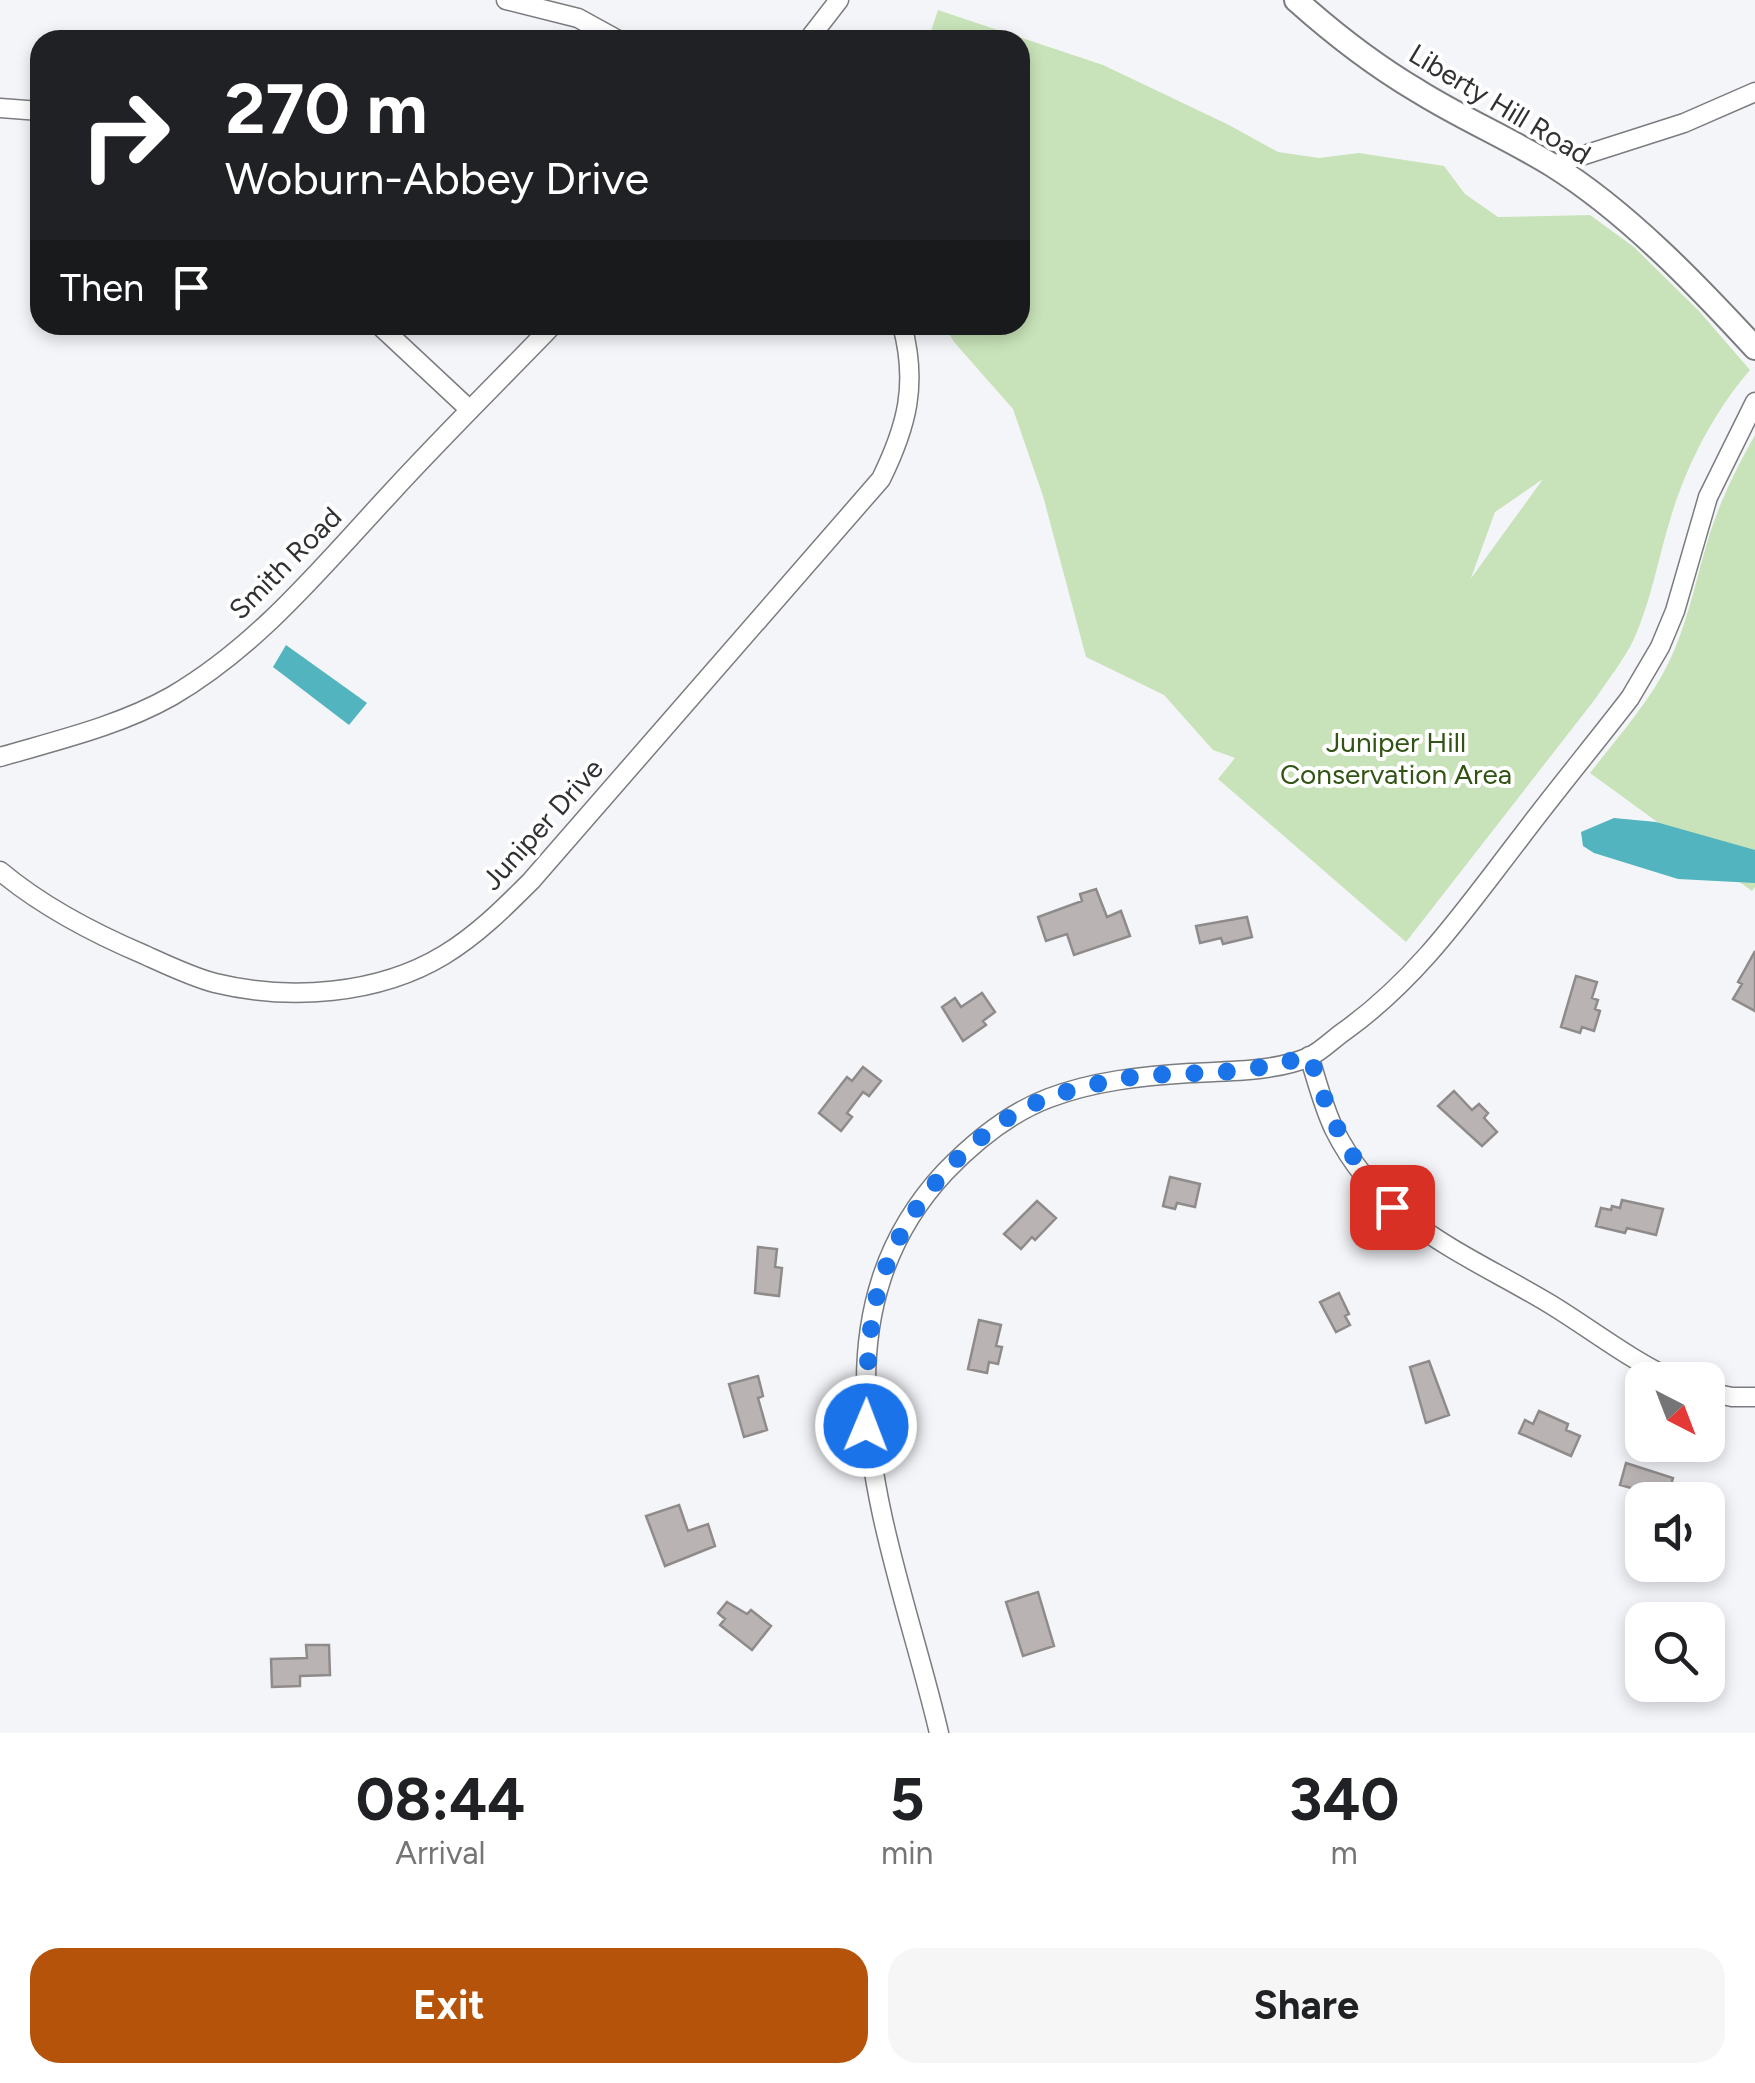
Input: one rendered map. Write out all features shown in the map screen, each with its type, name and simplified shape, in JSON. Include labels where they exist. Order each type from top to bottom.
[{"type":"street","points":[[506,0],[578,18],[600,30]]},
{"type":"street","points":[[816,30],[839,0]]},
{"type":"street","name":"Liberty Hill Road","points":[[1296,0],[1385,71],[1553,165],[1641,234],[1755,348]]},
{"type":"street","points":[[1553,165],[1684,123],[1755,92]]},
{"type":"street","points":[[0,108],[30,110]]},
{"type":"street","points":[[390,335],[470,410]]},
{"type":"street","name":"Smith Road","points":[[0,757],[117,721],[171,696],[220,662],[267,625],[309,584],[543,335]]},
{"type":"street","name":"Juniper Drive","points":[[0,872],[52,909],[104,937],[212,982],[270,994],[329,992],[388,979],[442,957],[490,923],[532,882],[881,479],[899,444],[909,406],[910,367],[904,335]]},
{"type":"street","points":[[940,1733],[887,1541],[866,1426],[867,1362],[876,1302],[895,1246],[924,1195],[962,1154],[1012,1116],[1048,1098],[1121,1079],[1242,1070],[1310,1056],[1410,978],[1630,698],[1660,647],[1675,611],[1708,498],[1755,402]]},
{"type":"street","points":[[1310,1056],[1327,1112],[1344,1147],[1407,1220],[1644,1362]]},
{"type":"street","points":[[1725,1396],[1755,1396]]},
{"type":"green space","points":[[938,10],[998,30],[931,30]]},
{"type":"green space","points":[[1030,41],[1103,65],[1278,152],[1319,158],[1359,153],[1444,166],[1465,194],[1498,217],[1590,215],[1634,247],[1699,311],[1750,370],[1713,422],[1684,480],[1645,610],[1626,654],[1406,942],[1218,779],[1235,758],[1213,750],[1164,695],[1086,657],[1043,496],[1013,409],[950,335],[1030,335]],"holes":[[[1543,479],[1471,578],[1495,512]]]},
{"type":"green space","name":"Juniper Hill Conservation Area","points":[[1755,435],[1752,891],[1590,773],[1641,708],[1667,666],[1686,617],[1714,520]]},
{"type":"water","points":[[286,645],[367,703],[349,725],[273,667]]},
{"type":"water","points":[[1614,818],[1656,822],[1755,850],[1755,883],[1678,879],[1594,853],[1583,846],[1581,832]]},
{"type":"building","points":[[1096,889],[1107,917],[1121,911],[1130,936],[1074,955],[1067,934],[1046,941],[1038,917],[1082,901],[1080,894]]},
{"type":"building","points":[[1247,917],[1252,937],[1223,944],[1221,938],[1200,943],[1196,926]]},
{"type":"building","points":[[1755,951],[1755,1011],[1733,999]]},
{"type":"building","points":[[1576,976],[1597,982],[1592,998],[1598,1000],[1595,1009],[1600,1011],[1594,1031],[1582,1027],[1580,1033],[1561,1027]]},
{"type":"building","points":[[982,993],[995,1012],[983,1021],[986,1025],[963,1041],[942,1007],[955,998],[961,1007]]},
{"type":"building","points":[[863,1067],[881,1081],[869,1096],[863,1092],[847,1113],[852,1117],[841,1131],[819,1113],[847,1077],[852,1081]]},
{"type":"building","points":[[1454,1091],[1472,1110],[1479,1104],[1488,1113],[1484,1118],[1497,1132],[1482,1146],[1438,1106]]},
{"type":"building","points":[[1170,1177],[1200,1184],[1195,1207],[1177,1203],[1175,1209],[1163,1206]]},
{"type":"building","points":[[1622,1200],[1663,1209],[1656,1235],[1596,1226],[1601,1208],[1620,1208]]},
{"type":"building","points":[[1037,1201],[1056,1218],[1021,1249],[1004,1234]]},
{"type":"building","points":[[758,1247],[777,1249],[775,1267],[782,1268],[779,1296],[755,1293]]},
{"type":"building","points":[[1339,1293],[1350,1325],[1336,1332],[1320,1302]]},
{"type":"building","points":[[979,1320],[1001,1325],[996,1346],[1002,1347],[998,1364],[989,1362],[987,1373],[968,1369]]},
{"type":"building","points":[[1429,1361],[1449,1415],[1426,1423],[1410,1367]]},
{"type":"building","points":[[758,1376],[763,1396],[758,1398],[767,1430],[744,1437],[729,1384]]},
{"type":"building","points":[[1539,1411],[1568,1424],[1566,1430],[1580,1436],[1571,1456],[1519,1433],[1525,1420],[1533,1424]]},
{"type":"building","points":[[1626,1463],[1673,1478],[1672,1482],[1620,1485]]},
{"type":"building","points":[[679,1505],[688,1531],[708,1524],[715,1546],[665,1566],[646,1516]]},
{"type":"building","points":[[1038,1592],[1054,1646],[1023,1656],[1006,1602]]},
{"type":"building","points":[[727,1602],[747,1614],[751,1610],[771,1626],[752,1650],[720,1625],[725,1619],[718,1613]]},
{"type":"building","points":[[306,1645],[329,1645],[330,1675],[300,1676],[300,1686],[272,1687],[271,1659],[307,1658]]},
{"type":"route","points":[[866,1426],[867,1362],[876,1302],[895,1246],[924,1195],[962,1154],[1012,1116],[1048,1098],[1121,1079],[1242,1070],[1310,1056],[1327,1112],[1344,1147],[1392,1207]]}]
